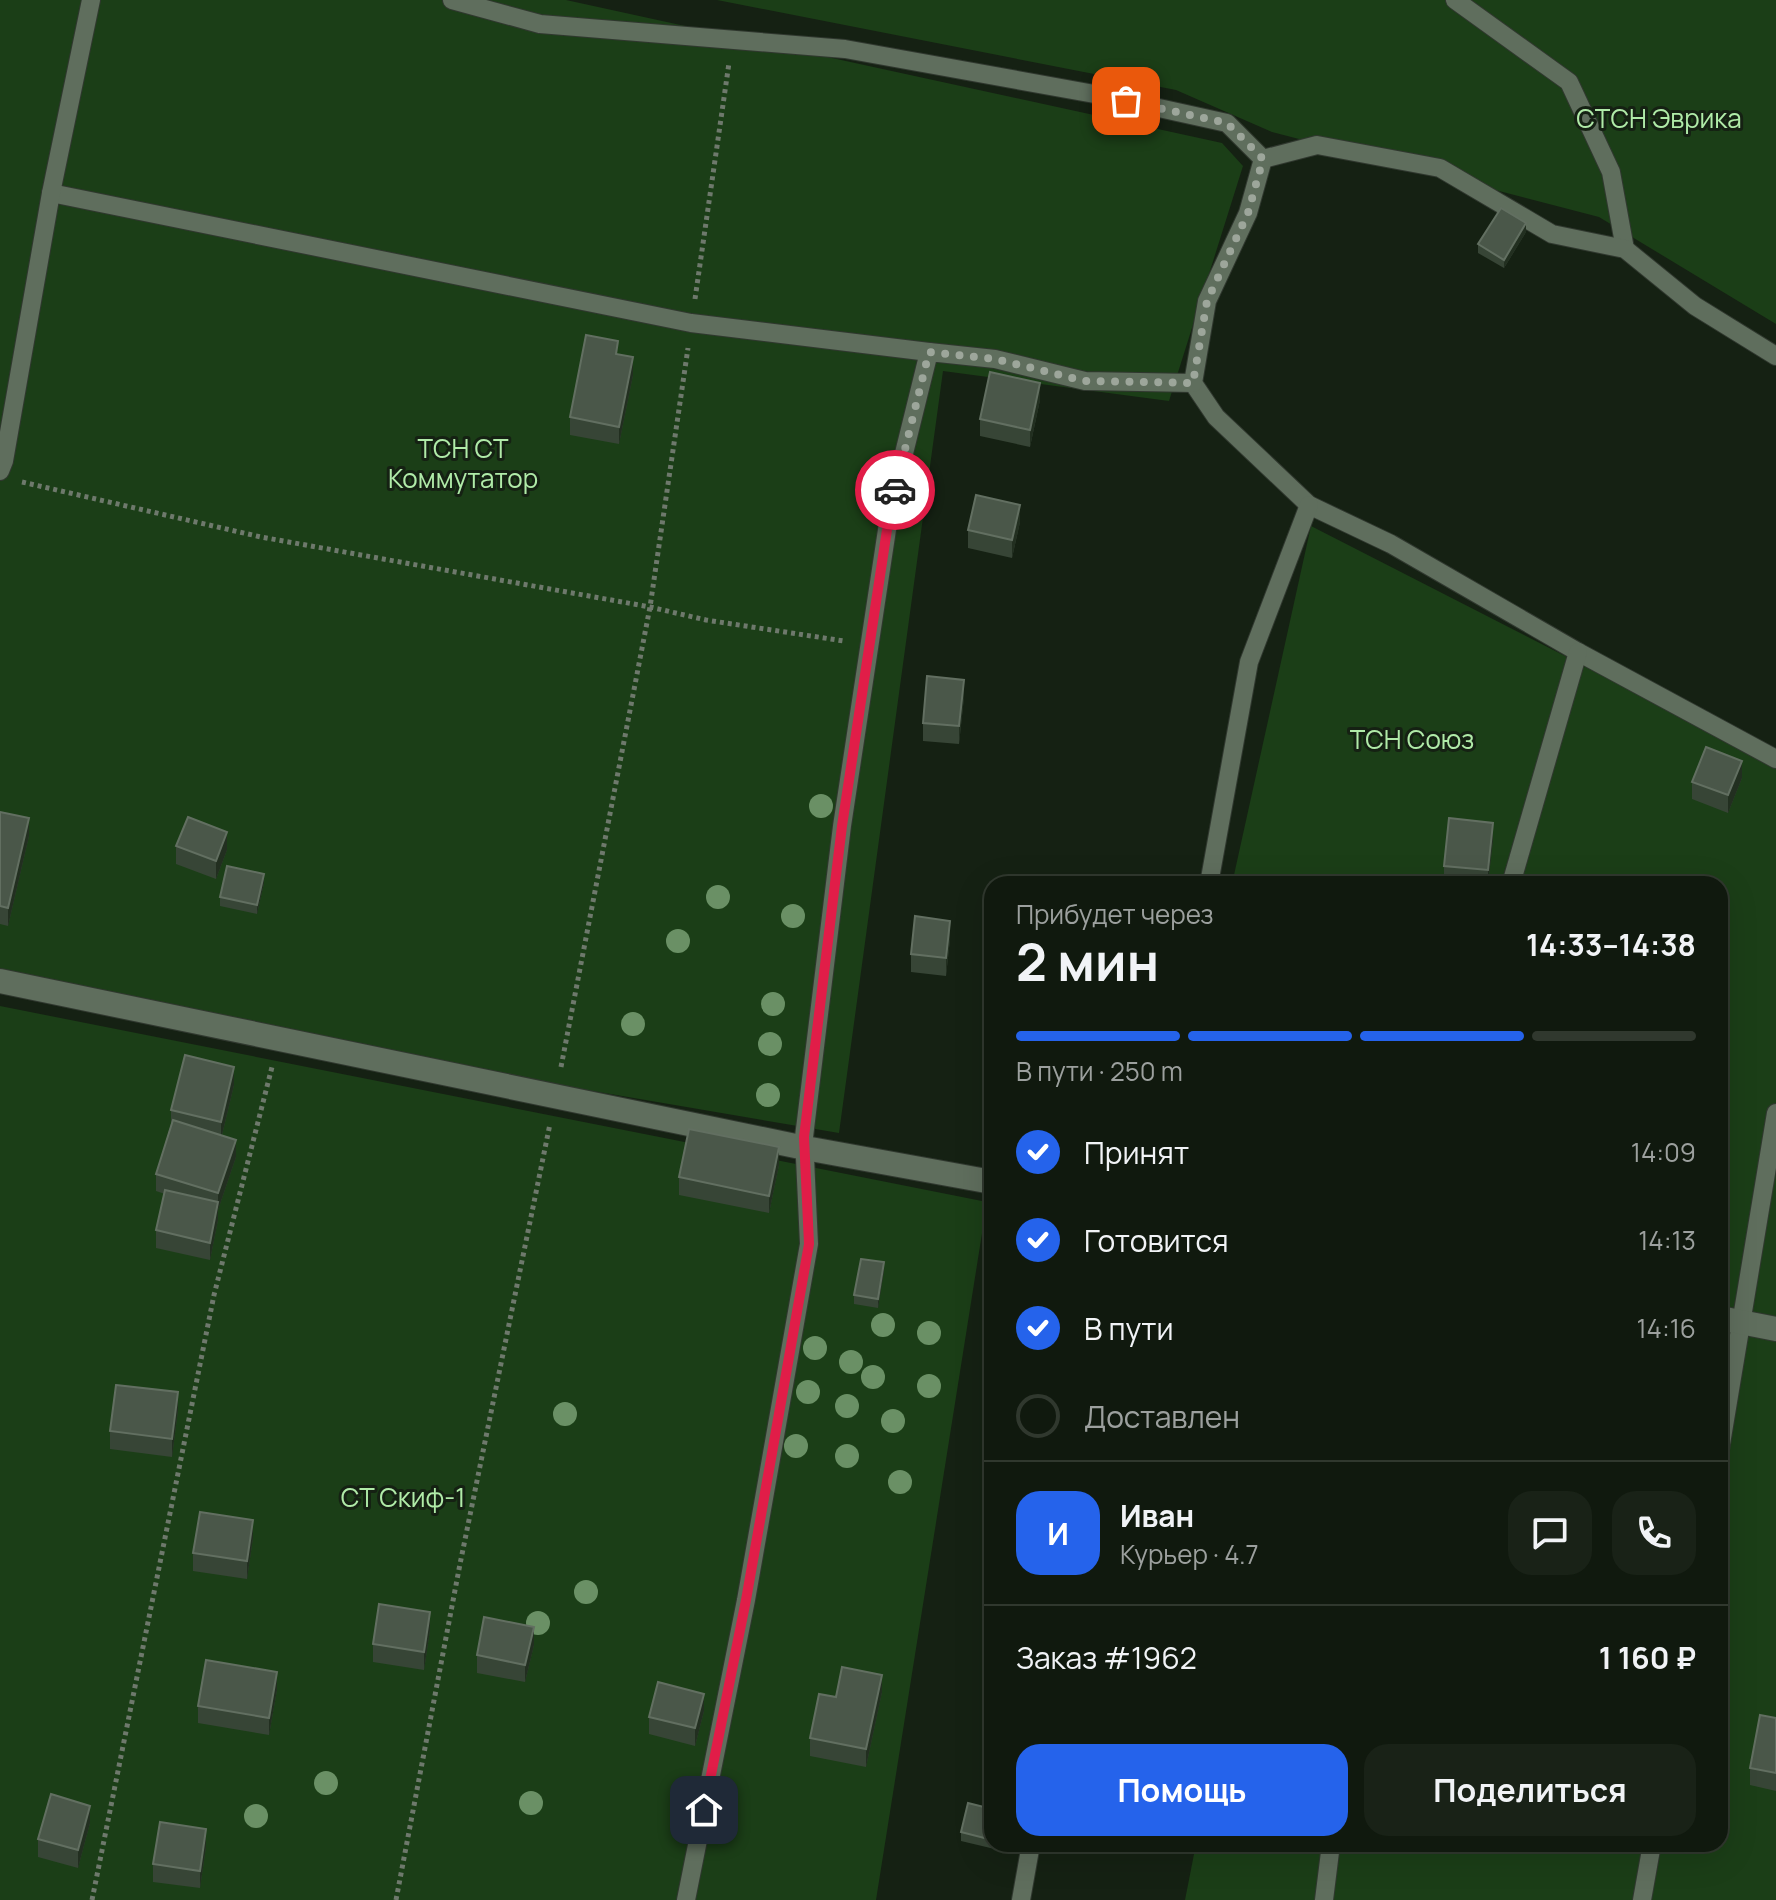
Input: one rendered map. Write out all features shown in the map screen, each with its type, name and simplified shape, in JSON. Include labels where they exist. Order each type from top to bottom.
[{"type":"street","points":[[0,981],[805,1148],[984,1181]]},
{"type":"street","points":[[1730,1320],[1776,1329]]},
{"type":"lane","points":[[8,476],[4,461],[51,193],[91,0]]},
{"type":"lane","points":[[452,0],[540,24],[845,49],[1100,95],[1227,123],[1263,159]]},
{"type":"lane","points":[[1455,0],[1569,82],[1611,172],[1625,249]]},
{"type":"lane","points":[[1263,159],[1317,145],[1440,168],[1552,234],[1625,249],[1695,306],[1776,356]]},
{"type":"lane","points":[[1263,159],[1248,213],[1207,301],[1193,383],[1216,417],[1309,505],[1391,544],[1578,652],[1776,759]]},
{"type":"lane","points":[[51,193],[691,323],[995,359],[1085,381],[1193,383]]},
{"type":"lane","points":[[686,1900],[746,1600],[809,1244],[804,1137],[842,826],[890,510],[929,352]]},
{"type":"lane","points":[[1210,876],[1249,662],[1309,505]]},
{"type":"lane","points":[[1513,876],[1578,652]]},
{"type":"lane","points":[[1728,1346],[1730,1320],[1776,1113]]},
{"type":"lane","points":[[1021,1900],[1030,1852]]},
{"type":"lane","points":[[1324,1900],[1330,1852]]},
{"type":"lane","points":[[1642,1900],[1651,1852]]},
{"type":"path","points":[[396,1900],[650,607],[733,40]]},
{"type":"path","points":[[8,476],[261,537],[650,607],[706,620],[869,645]]},
{"type":"path","points":[[92,1900],[214,1295],[279,1039]]},
{"type":"green space","name":"ТСН СТ Коммутатор","points":[[0,0],[566,0],[1222,143],[1243,166],[1169,401],[943,371],[839,1133],[0,990]]},
{"type":"green space","name":"СТСН Эврика","points":[[717,0],[1776,0],[1776,324],[1599,217],[1272,132],[1176,90]]},
{"type":"green space","name":"ТСН Союз","points":[[1311,526],[1776,764],[1776,1900],[1185,1900],[1194,1852],[1728,1852],[1728,876],[1234,876]]},
{"type":"green space","name":"СТ Скиф-1","points":[[0,1006],[984,1201],[984,1221],[876,1900],[0,1900]]},
{"type":"building","points":[[1501,208],[1526,223],[1504,260],[1478,244]]},
{"type":"building","points":[[586,335],[618,341],[616,354],[633,357],[619,427],[570,417]]},
{"type":"building","points":[[990,372],[1040,383],[1030,430],[980,419]]},
{"type":"building","points":[[976,495],[1020,505],[1012,540],[968,530]]},
{"type":"building","points":[[927,676],[964,680],[959,726],[923,723]]},
{"type":"building","points":[[1706,747],[1742,761],[1728,795],[1692,782]]},
{"type":"building","points":[[0,812],[29,818],[8,908],[0,906]]},
{"type":"building","points":[[188,817],[227,832],[216,861],[176,846]]},
{"type":"building","points":[[1449,818],[1493,823],[1488,870],[1444,866]]},
{"type":"building","points":[[227,866],[264,874],[257,905],[220,897]]},
{"type":"building","points":[[915,916],[950,921],[946,958],[911,954]]},
{"type":"building","points":[[185,1055],[234,1067],[221,1122],[171,1110]]},
{"type":"building","points":[[173,1120],[236,1140],[218,1193],[156,1174]]},
{"type":"building","points":[[689,1129],[779,1147],[769,1196],[679,1177]]},
{"type":"building","points":[[165,1190],[218,1202],[210,1243],[156,1230]]},
{"type":"building","points":[[861,1259],[884,1262],[878,1299],[854,1295]]},
{"type":"building","points":[[116,1385],[178,1392],[172,1439],[110,1431]]},
{"type":"building","points":[[200,1512],[253,1520],[247,1561],[193,1553]]},
{"type":"building","points":[[379,1604],[430,1612],[424,1652],[373,1644]]},
{"type":"building","points":[[484,1617],[534,1627],[525,1665],[477,1655]]},
{"type":"building","points":[[206,1660],[277,1672],[269,1718],[198,1706]]},
{"type":"building","points":[[842,1667],[882,1675],[866,1749],[810,1738],[819,1694],[836,1697]]},
{"type":"building","points":[[658,1682],[704,1694],[695,1728],[649,1717]]},
{"type":"building","points":[[1760,1715],[1776,1718],[1776,1773],[1750,1768]]},
{"type":"building","points":[[51,1794],[90,1806],[78,1850],[38,1839]]},
{"type":"building","points":[[968,1803],[984,1807],[984,1838],[961,1832]]},
{"type":"building","points":[[160,1822],[206,1829],[200,1871],[153,1864]]},
{"type":"way so far","points":[[895,490],[929,352],[995,359],[1085,381],[1193,383],[1207,301],[1248,213],[1263,159],[1227,123],[1126,101]]},
{"type":"route","points":[[704,1810],[746,1600],[809,1244],[804,1137],[842,826],[895,490]]}]
